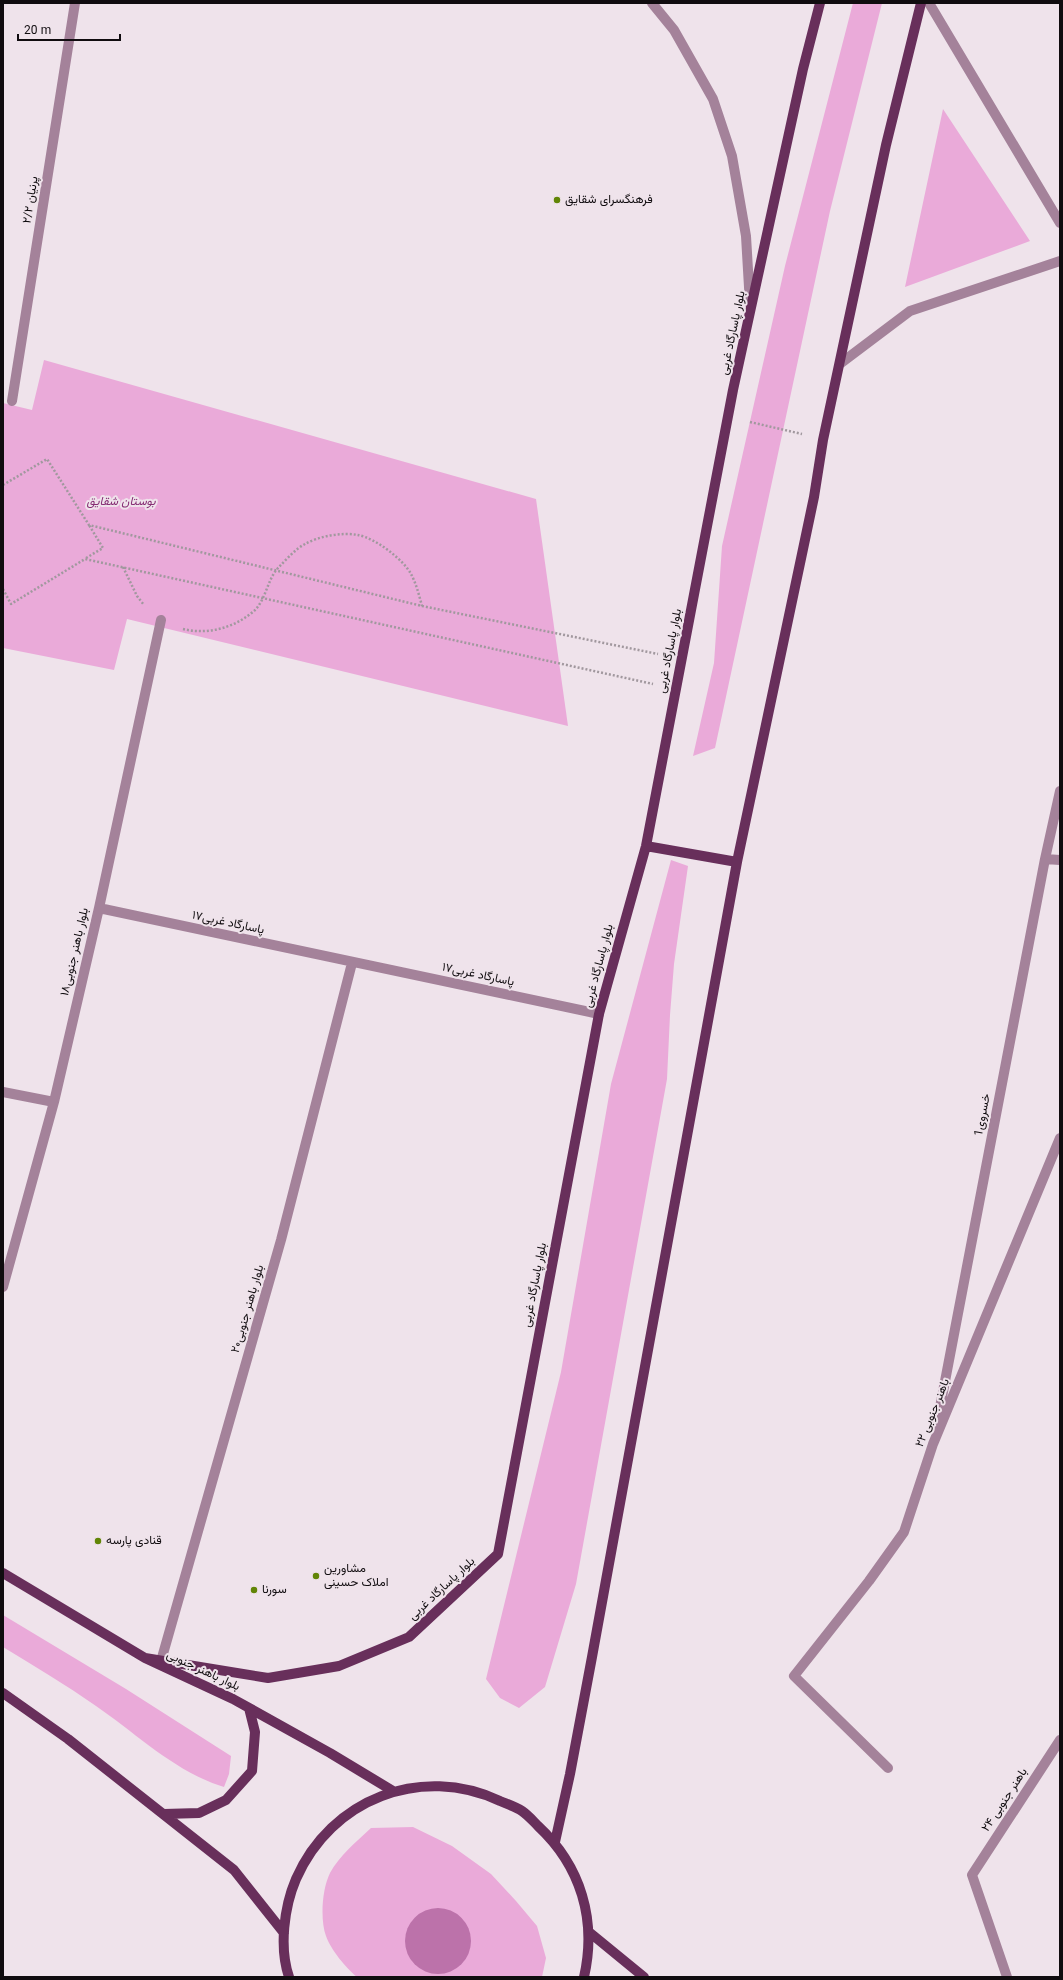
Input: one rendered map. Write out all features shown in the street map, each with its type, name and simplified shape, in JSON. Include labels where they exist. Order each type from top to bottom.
[{"type":"main road","name":"بلوار پاسارگاد غربی","points":[[145,1658],[268,1678],[339,1666],[409,1637],[498,1554],[599,1014],[646,846],[683,659],[728,417],[803,68],[820,3]]},
{"type":"main road","points":[[555,1842],[570,1774],[592,1657],[737,862],[814,497],[823,440],[841,363],[886,145],[921,3]]},
{"type":"main road","points":[[646,846],[737,862]]},
{"type":"main road","name":"بلوار باهنر جنوبی","points":[[3,1573],[145,1658],[249,1708],[330,1753],[393,1791]]},
{"type":"main road","points":[[3,1693],[68,1739],[234,1870],[284,1933]]},
{"type":"main road","points":[[164,1814],[199,1813],[226,1800],[252,1771],[255,1732],[249,1708]]},
{"type":"main road","points":[[289,1977],[284,1933],[289,1895],[304,1860],[328,1830],[358,1807],[393,1791],[437,1785],[481,1792],[522,1811],[555,1842],[578,1880],[589,1924],[588,1956],[584,1977]]},
{"type":"main road","points":[[589,1932],[644,1977]]},
{"type":"street","name":"پرنیان ۲/۲","points":[[12,401],[75,3]]},
{"type":"street","points":[[652,3],[674,30],[712,99],[732,156],[746,236],[750,313]]},
{"type":"street","points":[[929,3],[1060,223]]},
{"type":"street","points":[[841,363],[910,312],[1060,261]]},
{"type":"street","name":"۱۸بلوار باهنر جنوبی","points":[[3,1287],[54,1102],[99,908],[161,620]]},
{"type":"street","name":"خسروى1","points":[[933,1444],[1045,859],[1060,791]]},
{"type":"street","points":[[1045,859],[1060,860]]},
{"type":"street","name":"۱۷پاسارگاد غربی","points":[[99,908],[352,963]]},
{"type":"street","name":"پاسارگاد غربی۱۷","points":[[352,963],[599,1014]]},
{"type":"street","name":"بلوار باهنر جنوبی۲۰","points":[[161,1661],[281,1240],[352,963]]},
{"type":"street","points":[[3,1092],[54,1102]]},
{"type":"street","name":"۲۲ باهنر جنوبی","points":[[888,1768],[794,1676],[869,1581],[904,1532],[933,1444],[1060,1138]]},
{"type":"street","name":"۲۴ باهنر جنوبی","points":[[1007,1977],[972,1874],[1060,1740]]},
{"type":"path","points":[[728,417],[823,440]]},
{"type":"path","points":[[3,485],[47,459],[103,548],[11,604],[3,589]]},
{"type":"path","points":[[89,525],[422,606],[683,659]]},
{"type":"path","points":[[123,567],[137,596],[147,609],[161,620],[177,627],[195,632],[219,630],[238,622],[255,610],[276,570],[304,544],[328,536],[359,535],[392,551],[411,573],[422,606]]},
{"type":"path","points":[[85,559],[676,689]]},
{"type":"green space","points":[[853,3],[882,3],[830,211],[715,748],[693,756],[714,663],[722,546],[785,266]]},
{"type":"green space","points":[[943,109],[1030,241],[905,287]]},
{"type":"green space","name":"بوستان شقایق","points":[[44,360],[536,499],[568,726],[127,619],[114,670],[3,648],[3,403],[32,410]]},
{"type":"green space","points":[[671,860],[688,866],[674,964],[667,1079],[576,1584],[545,1687],[519,1708],[500,1698],[486,1679],[561,1372],[611,1084]]},
{"type":"green space","points":[[3,1615],[126,1689],[231,1756],[229,1774],[224,1787],[189,1772],[173,1762],[85,1698],[3,1647]]},
{"type":"green space","points":[[413,1827],[452,1846],[491,1874],[516,1901],[537,1926],[546,1958],[542,1977],[357,1977],[348,1969],[331,1947],[324,1929],[323,1904],[325,1887],[330,1873],[343,1855],[371,1828]]},
{"type":"shaded area","points":[[438,1908],[451,1911],[461,1918],[468,1928],[471,1941],[468,1954],[461,1964],[451,1971],[438,1974],[425,1971],[415,1964],[408,1954],[405,1941],[408,1928],[415,1918],[425,1911]]},
{"type":"place","name":"فرهنگسرای شقایق","points":[[557,200]]},
{"type":"place","name":"قنادی پارسه","points":[[98,1541]]},
{"type":"place","name":"مشاورین املاک حسینی","points":[[316,1576]]},
{"type":"place","name":"سورنا","points":[[254,1590]]}]
